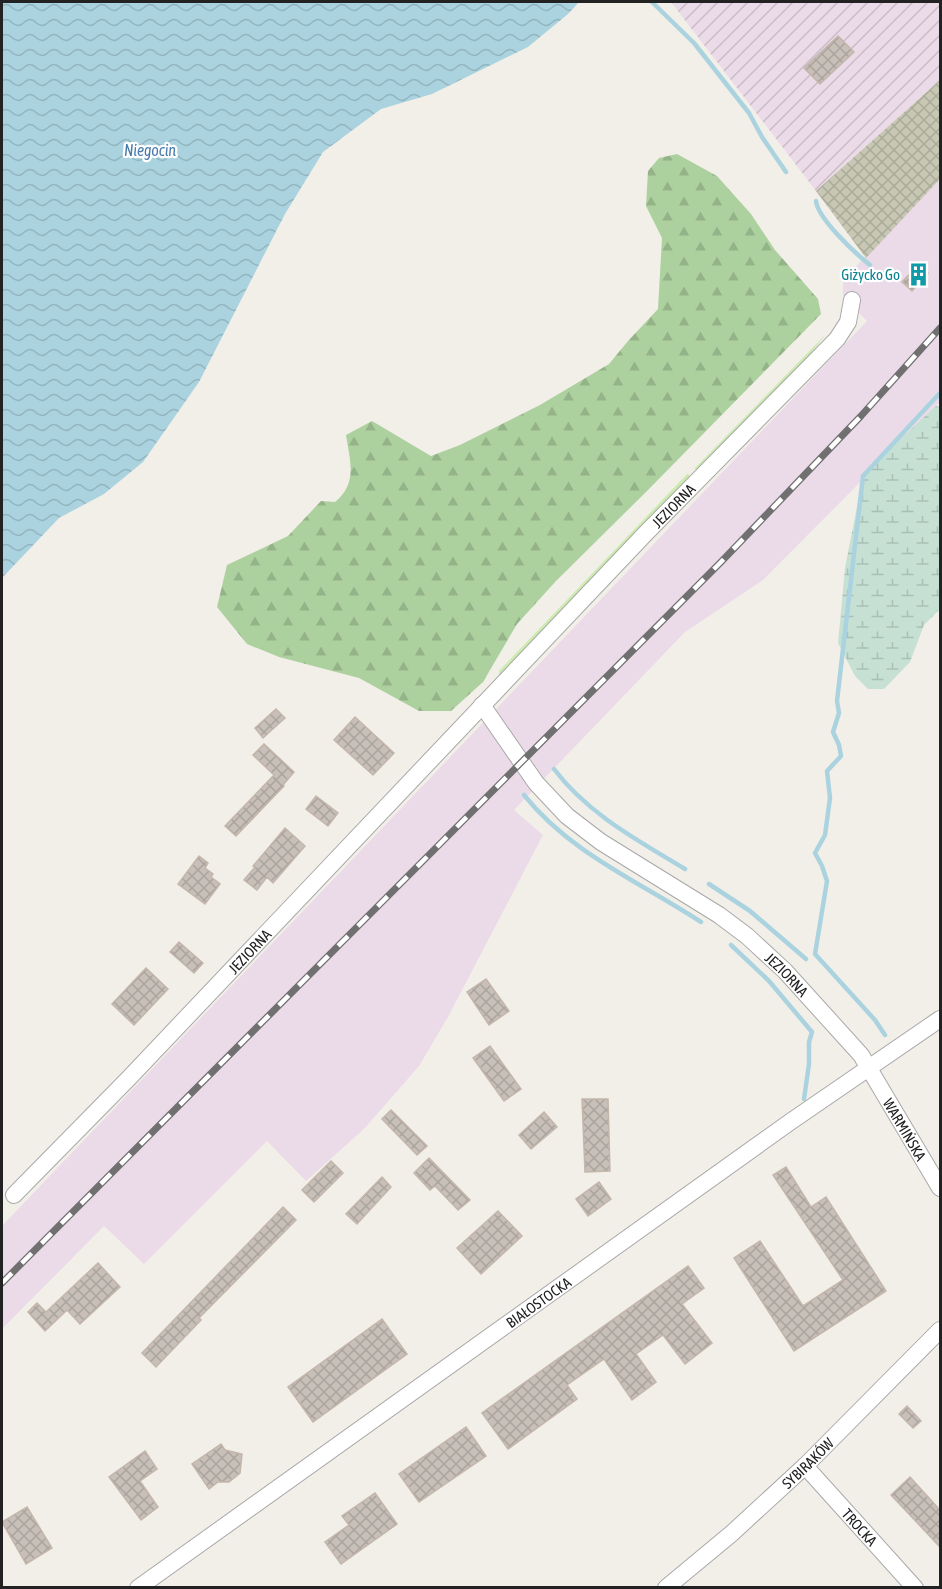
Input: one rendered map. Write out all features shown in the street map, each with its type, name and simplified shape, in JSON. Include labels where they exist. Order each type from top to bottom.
[{"type":"street","name":"JEZIORNA","points":[[15,1195],[129,1078],[662,516],[837,339],[848,322],[852,300]]},
{"type":"street","name":"JEZIORNA","points":[[482,705],[536,783],[567,816],[595,838],[701,903],[747,936],[806,993],[856,1050],[869,1069]]},
{"type":"street","name":"BIAŁOSTOCKA","points":[[138,1587],[790,1122],[940,1019]]},
{"type":"street","name":"WARMIŃSKA","points":[[869,1069],[940,1188]]},
{"type":"street","name":"SYBIRAKÓW","points":[[666,1587],[731,1534],[805,1466],[940,1330]]},
{"type":"street","name":"TROCKA","points":[[805,1466],[915,1587]]},
{"type":"shaded area","points":[[671,2],[940,2],[940,80],[816,191]]},
{"type":"shaded area","points":[[939,81],[940,179],[866,258],[816,191]]},
{"type":"shaded area","points":[[940,179],[940,402],[763,580],[685,632],[514,810],[543,835],[448,1017],[419,1066],[364,1129],[306,1181],[267,1141],[144,1264],[104,1226],[2,1329],[2,1226],[867,321],[843,297],[843,280]]},
{"type":"green space","points":[[677,154],[717,176],[751,214],[775,250],[818,299],[821,314],[556,581],[517,624],[483,682],[451,711],[419,711],[359,678],[279,657],[247,644],[217,607],[227,565],[288,536],[321,501],[335,502],[342,495],[350,479],[351,471],[346,435],[372,421],[431,456],[460,445],[540,405],[609,364],[658,309],[662,238],[646,206],[648,171],[659,158]]},
{"type":"green space","points":[[826,334],[800,367],[698,470],[694,469]]},
{"type":"green space","points":[[936,406],[940,407],[940,609],[924,625],[910,662],[884,689],[868,689],[855,676],[838,643],[845,568],[863,476]]},
{"type":"green space","points":[[688,473],[690,478],[499,678],[499,671]]},
{"type":"water","name":"Niegocin","points":[[2,2],[579,2],[528,47],[432,94],[381,109],[323,152],[285,214],[199,382],[143,462],[104,494],[59,518],[2,578]]},
{"type":"building","points":[[838,36],[854,52],[820,84],[804,68]]},
{"type":"building","name":"Giżycko Go","points":[[918,265],[928,273],[912,291],[902,282]]},
{"type":"building","points":[[276,709],[285,718],[263,738],[255,728]]},
{"type":"building","points":[[355,717],[394,753],[373,775],[334,740]]},
{"type":"building","points":[[264,744],[294,772],[284,786],[236,836],[225,826],[274,775],[253,755]]},
{"type":"building","points":[[316,796],[338,813],[328,826],[306,809]]},
{"type":"building","points":[[285,828],[305,846],[273,883],[267,877],[257,890],[244,880]]},
{"type":"building","points":[[199,856],[208,863],[205,868],[213,874],[211,877],[220,884],[205,904],[178,884]]},
{"type":"building","points":[[179,942],[203,963],[194,973],[170,952]]},
{"type":"building","points":[[146,968],[168,989],[134,1025],[112,1004]]},
{"type":"building","points":[[486,979],[509,1011],[489,1025],[467,992]]},
{"type":"building","points":[[490,1046],[521,1089],[504,1101],[473,1058]]},
{"type":"building","points":[[582,1099],[608,1099],[610,1171],[585,1172]]},
{"type":"building","points":[[391,1110],[427,1146],[417,1155],[382,1119]]},
{"type":"building","points":[[544,1112],[557,1127],[531,1149],[519,1135]]},
{"type":"building","points":[[429,1158],[470,1200],[458,1210],[435,1186],[430,1190],[414,1173]]},
{"type":"building","points":[[331,1161],[343,1173],[314,1202],[302,1190]]},
{"type":"building","points":[[786,1167],[811,1207],[826,1197],[886,1291],[794,1351],[734,1258],[760,1241],[803,1306],[843,1280],[773,1175]]},
{"type":"building","points":[[382,1177],[391,1187],[357,1224],[346,1214]]},
{"type":"building","points":[[599,1182],[611,1199],[588,1216],[576,1199]]},
{"type":"building","points":[[283,1207],[296,1220],[199,1318],[201,1320],[156,1367],[142,1353]]},
{"type":"building","points":[[498,1211],[522,1236],[481,1274],[457,1248]]},
{"type":"building","points":[[98,1263],[120,1287],[80,1324],[67,1310],[45,1331],[28,1312],[37,1303],[46,1312]]},
{"type":"building","points":[[688,1266],[704,1288],[682,1304],[712,1343],[685,1364],[663,1335],[636,1354],[656,1382],[632,1400],[604,1359],[567,1385],[577,1399],[508,1449],[482,1413]]},
{"type":"building","points":[[382,1319],[407,1354],[313,1422],[288,1387]]},
{"type":"building","points":[[907,1406],[921,1421],[913,1428],[899,1414]]},
{"type":"building","points":[[466,1427],[486,1456],[419,1502],[399,1474]]},
{"type":"building","points":[[221,1444],[225,1450],[242,1454],[240,1473],[229,1482],[218,1482],[209,1489],[192,1464]]},
{"type":"building","points":[[145,1451],[157,1469],[140,1481],[158,1507],[141,1520],[109,1477]]},
{"type":"building","points":[[910,1477],[940,1510],[940,1547],[891,1495]]},
{"type":"building","points":[[375,1493],[397,1524],[341,1564],[325,1542],[349,1525],[342,1516]]},
{"type":"building","points":[[27,1507],[52,1548],[26,1564],[2,1522]]},
{"type":"waterway","points":[[652,2],[694,43],[749,113],[786,172]]},
{"type":"waterway","points":[[816,201],[830,226],[870,265]]},
{"type":"waterway","points":[[885,1035],[875,1020],[815,954],[827,881],[815,853],[825,835],[830,798],[827,771],[841,756],[833,732],[839,713],[837,701],[863,476],[940,393]]},
{"type":"waterway","points":[[554,769],[567,785],[598,813],[685,869]]},
{"type":"waterway","points":[[524,795],[562,834],[584,850],[701,922]]},
{"type":"waterway","points":[[709,884],[750,911],[806,959]]},
{"type":"waterway","points":[[731,945],[769,981],[812,1032],[804,1099]]},
{"type":"railway","points":[[2,1283],[721,562],[861,416],[940,328]]},
{"type":"place","name":"Giżycko Go","points":[[918,274]]}]
